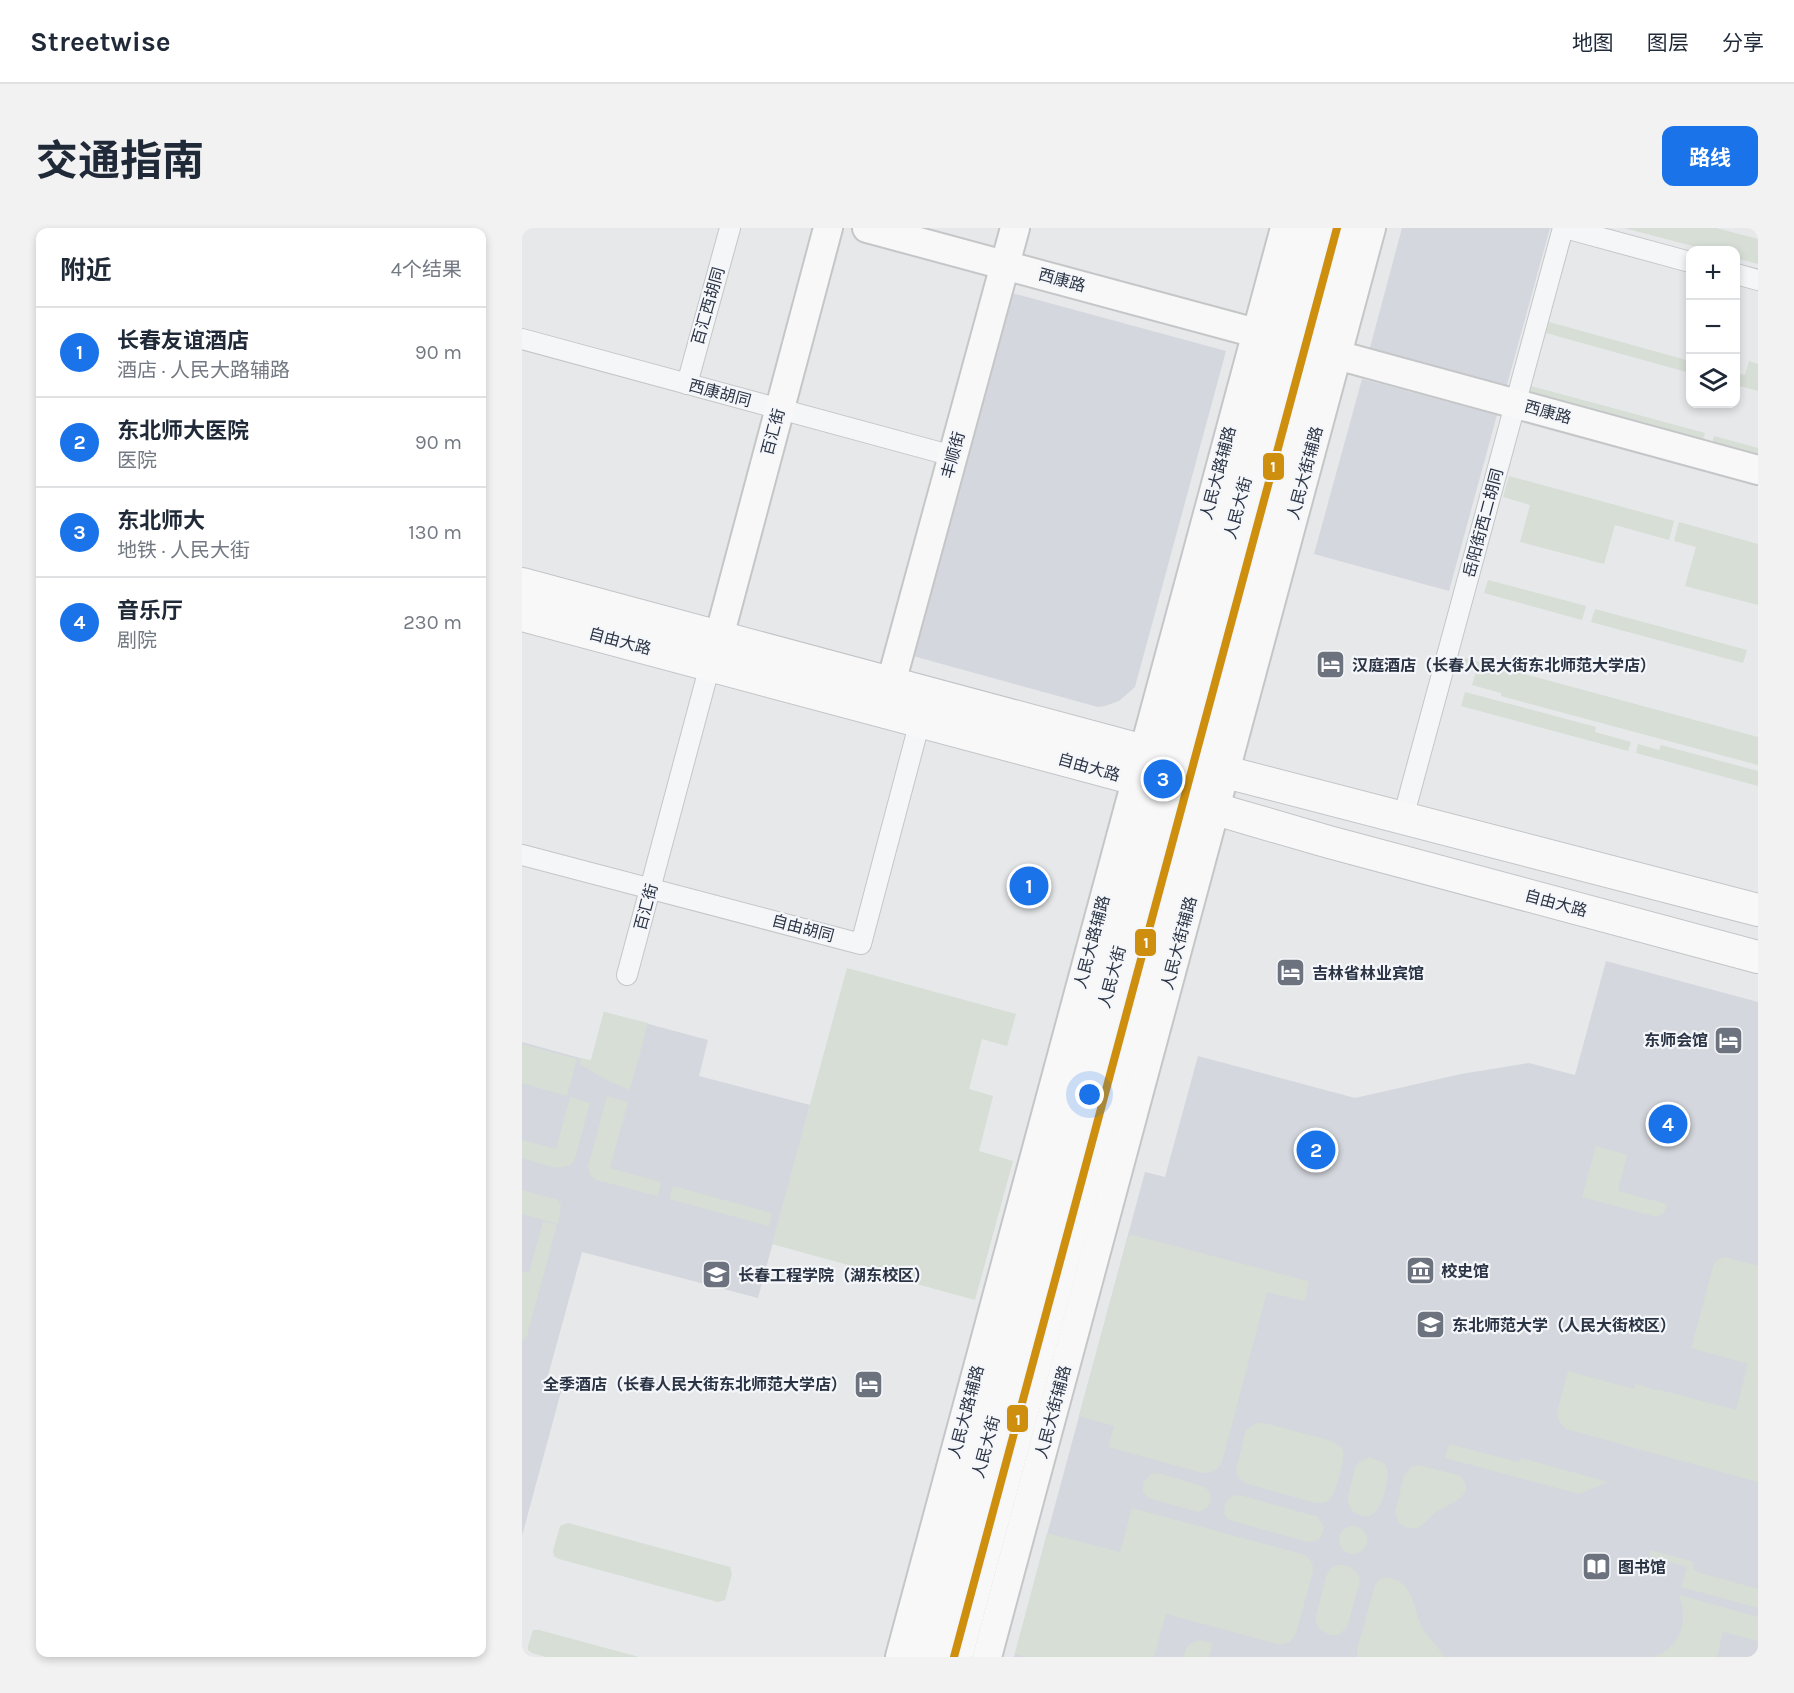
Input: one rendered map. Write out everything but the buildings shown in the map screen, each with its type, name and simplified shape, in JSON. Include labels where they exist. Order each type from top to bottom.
[{"type":"main road","name":"百汇街","points":[[715,651],[828,228]]},
{"type":"main road","name":"西康路","points":[[867,228],[1256,333]]},
{"type":"main road","name":"丰顺街","points":[[891,683],[1015,228]]},
{"type":"main road","name":"人民大路辅路","points":[[1184,761],[1256,333],[1284,228]]},
{"type":"main road","name":"人民大街","points":[[1184,761],[1314,228]]},
{"type":"main road","name":"人民大街","points":[[929,1657],[1184,761],[1341,228]]},
{"type":"main road","name":"人民大街辅路","points":[[987,1657],[1175,794],[1184,761],[1337,355],[1371,228]]},
{"type":"main road","name":"西康路","points":[[1337,355],[1758,470]]},
{"type":"main road","name":"自由大路","points":[[522,584],[920,721],[1175,794],[1329,842],[1758,957]]},
{"type":"main road","name":"自由大路","points":[[522,615],[891,683],[1758,910]]},
{"type":"main road","name":"人民大路辅路","points":[[900,1657],[1175,794]]},
{"type":"main road","name":"人民大街","points":[[956,1657],[1175,794]]},
{"type":"street","name":"百汇西胡同","points":[[687,384],[730,228]]},
{"type":"street","points":[[1564,228],[1686,261]]},
{"type":"street","name":"岳阳街西二胡同","points":[[1403,818],[1564,228]]},
{"type":"street","points":[[1740,275],[1758,280]]},
{"type":"street","name":"西康胡同","points":[[522,339],[953,456]]},
{"type":"street","name":"百汇街","points":[[627,975],[715,651]]},
{"type":"street","name":"自由胡同","points":[[522,855],[861,944],[920,721]]},
{"type":"shaded area","points":[[1402,228],[1550,228],[1505,392],[1368,355]]},
{"type":"shaded area","points":[[1624,228],[1716,228],[1758,239],[1758,264],[1740,259],[1740,246],[1693,246]]},
{"type":"shaded area","points":[[1012,293],[1226,351],[1135,687],[1119,701],[1105,706],[1098,707],[913,656]]},
{"type":"shaded area","points":[[1549,322],[1686,360],[1686,372],[1546,333]]},
{"type":"shaded area","points":[[1749,361],[1758,364],[1758,391],[1740,386],[1740,374],[1745,375]]},
{"type":"shaded area","points":[[1362,379],[1497,415],[1449,591],[1314,554]]},
{"type":"shaded area","points":[[1531,386],[1705,433],[1701,446],[1527,399]]},
{"type":"shaded area","points":[[1714,436],[1758,448],[1758,462],[1711,449]]},
{"type":"shaded area","points":[[1509,476],[1674,521],[1669,540],[1615,525],[1604,564],[1520,542],[1530,505],[1503,497]]},
{"type":"shaded area","points":[[1679,522],[1758,544],[1758,605],[1685,586],[1696,547],[1674,541]]},
{"type":"shaded area","points":[[1488,580],[1586,606],[1582,620],[1484,593]]},
{"type":"shaded area","points":[[1595,609],[1747,650],[1743,663],[1591,622]]},
{"type":"shaded area","points":[[1461,657],[1758,737],[1758,765],[1501,696],[1501,693],[1472,685],[1476,672],[1458,667]]},
{"type":"shaded area","points":[[1465,692],[1596,727],[1595,732],[1631,742],[1628,751],[1461,706]]},
{"type":"shaded area","points":[[1638,744],[1659,750],[1661,745],[1758,771],[1758,786],[1636,753]]},
{"type":"shaded area","name":"东北师范大学（人民大街校区）","points":[[1606,961],[1758,1002],[1758,1657],[1014,1657],[1145,1172],[1165,1177],[1198,1056],[1355,1098],[1461,1074],[1529,1063],[1575,1075]]},
{"type":"shaded area","points":[[847,968],[1016,1014],[1007,1046],[982,1039],[969,1089],[993,1096],[979,1151],[1013,1161],[975,1300],[772,1244]]},
{"type":"shaded area","name":"长春工程学院（湖东校区）","points":[[604,1012],[708,1040],[699,1076],[810,1105],[758,1298],[582,1252],[546,1383],[562,1388],[522,1536],[522,1042],[591,1061]]},
{"type":"shaded area","points":[[604,1012],[648,1023],[630,1090],[604,1079],[580,1064],[579,1058],[591,1060]]},
{"type":"shaded area","points":[[522,1044],[577,1059],[567,1096],[522,1083]]},
{"type":"shaded area","points":[[607,1096],[628,1102],[610,1168],[661,1182],[658,1196],[596,1180],[590,1175],[588,1167]]},
{"type":"shaded area","points":[[570,1097],[590,1103],[574,1162],[556,1167],[522,1158],[522,1140],[556,1149]]},
{"type":"shaded area","points":[[1596,1146],[1627,1155],[1618,1191],[1667,1204],[1664,1213],[1656,1217],[1582,1197]]},
{"type":"shaded area","points":[[673,1186],[772,1213],[769,1226],[669,1199]]},
{"type":"shaded area","points":[[522,1190],[558,1200],[561,1206],[558,1224],[522,1214]]},
{"type":"shaded area","points":[[543,1221],[557,1225],[527,1336],[522,1342],[522,1271],[529,1273]]},
{"type":"shaded area","points":[[1129,1234],[1309,1283],[1306,1298],[1303,1301],[1267,1292],[1222,1462],[1212,1472],[1203,1473],[1108,1447],[1114,1426],[1079,1416]]},
{"type":"shaded area","points":[[1725,1257],[1758,1266],[1758,1482],[1566,1429],[1560,1422],[1557,1412],[1568,1371],[1634,1389],[1636,1384],[1736,1410],[1748,1364],[1691,1348],[1714,1263]]},
{"type":"shaded area","points":[[1256,1423],[1264,1423],[1332,1441],[1340,1446],[1343,1451],[1341,1468],[1335,1491],[1330,1499],[1316,1503],[1247,1484],[1238,1477],[1236,1470],[1246,1430]]},
{"type":"shaded area","points":[[1449,1444],[1519,1462],[1521,1458],[1608,1482],[1579,1494],[1445,1458]]},
{"type":"shaded area","points":[[1370,1457],[1384,1463],[1388,1476],[1378,1509],[1370,1516],[1365,1516],[1352,1511],[1347,1500],[1355,1468],[1359,1462]]},
{"type":"shaded area","points":[[1418,1465],[1461,1476],[1466,1489],[1464,1494],[1454,1502],[1436,1512],[1420,1527],[1412,1529],[1399,1523],[1395,1512],[1404,1476],[1411,1467]]},
{"type":"shaded area","points":[[1158,1473],[1205,1487],[1211,1498],[1209,1505],[1198,1512],[1148,1498],[1143,1492],[1143,1482],[1151,1474]]},
{"type":"shaded area","points":[[1240,1495],[1318,1517],[1324,1527],[1322,1534],[1319,1539],[1308,1542],[1229,1520],[1224,1514],[1225,1504],[1232,1496]]},
{"type":"shaded area","points":[[1132,1508],[1307,1557],[1312,1563],[1313,1572],[1293,1638],[1287,1643],[1278,1644],[1166,1614],[1154,1657],[1027,1657],[1015,1654],[1047,1533],[1120,1552]]},
{"type":"shaded area","points":[[568,1523],[730,1567],[732,1574],[725,1600],[718,1602],[559,1559],[554,1556],[553,1551],[560,1526]]},
{"type":"shaded area","points":[[1353,1526],[1363,1530],[1367,1540],[1363,1550],[1353,1554],[1343,1550],[1339,1540],[1343,1530]]},
{"type":"shaded area","points":[[1651,1550],[1694,1562],[1693,1569],[1697,1572],[1758,1589],[1758,1608],[1681,1587],[1687,1567],[1649,1556]]},
{"type":"shaded area","points":[[1337,1565],[1352,1568],[1360,1581],[1347,1628],[1338,1635],[1330,1635],[1320,1630],[1316,1623],[1316,1616],[1326,1576],[1330,1569]]},
{"type":"shaded area","points":[[1387,1577],[1403,1584],[1408,1590],[1422,1627],[1445,1657],[1357,1657],[1357,1649],[1375,1585],[1380,1579]]},
{"type":"shaded area","points":[[1679,1595],[1758,1617],[1758,1641],[1723,1632],[1717,1657],[1653,1657],[1670,1647],[1680,1632],[1683,1614]]},
{"type":"shaded area","points":[[533,1630],[639,1657],[546,1657],[528,1650]]},
{"type":"shaded area","points":[[1199,1640],[1213,1643],[1209,1657],[1183,1657],[1188,1645]]},
{"type":"transit line","name":"1","points":[[954,1657],[1337,228]]},
{"type":"place","name":"汉庭酒店（长春人民大街东北师范大学店）","points":[[1331,665]]},
{"type":"place","name":"东北师大","points":[[1163,779]]},
{"type":"place","name":"长春友谊酒店","points":[[1029,886]]},
{"type":"place","name":"吉林省林业宾馆","points":[[1291,973]]},
{"type":"place","name":"东师会馆","points":[[1729,1040]]},
{"type":"place","name":"音乐厅","points":[[1668,1124]]},
{"type":"place","name":"东北师大医院","points":[[1316,1150]]},
{"type":"place","name":"校史馆","points":[[1420,1271]]},
{"type":"place","name":"长春工程学院（湖东校区）","points":[[717,1275]]},
{"type":"place","name":"东北师范大学（人民大街校区）","points":[[1431,1325]]},
{"type":"place","name":"全季酒店（长春人民大街东北师范大学店）","points":[[868,1384]]},
{"type":"place","name":"图书馆","points":[[1597,1567]]}]
